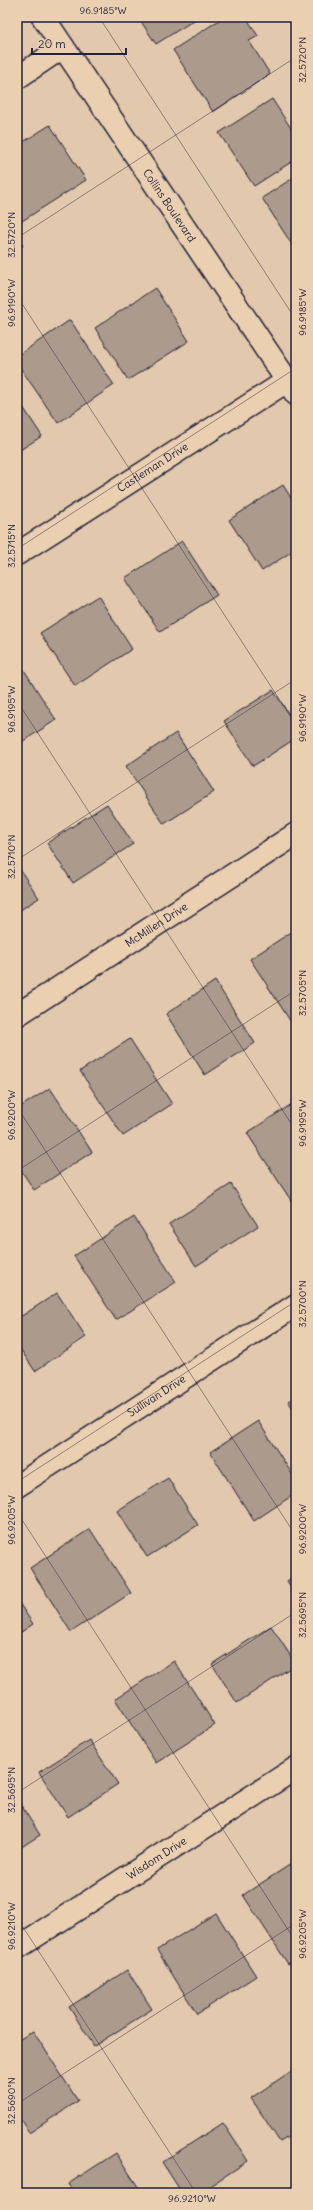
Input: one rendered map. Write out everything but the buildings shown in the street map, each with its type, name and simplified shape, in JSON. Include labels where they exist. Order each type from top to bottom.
[{"type":"street","name":"Collins Boulevard","points":[[43,17],[292,388]]},
{"type":"street","points":[[17,78],[63,47]]},
{"type":"street","name":"Castleman Drive","points":[[17,554],[292,388]]},
{"type":"street","name":"McMillen Drive","points":[[17,1015],[296,834]]},
{"type":"street","name":"Sullivan Drive","points":[[17,1486],[296,1305]]},
{"type":"street","name":"Wisdom Drive","points":[[17,1948],[296,1768]]}]
